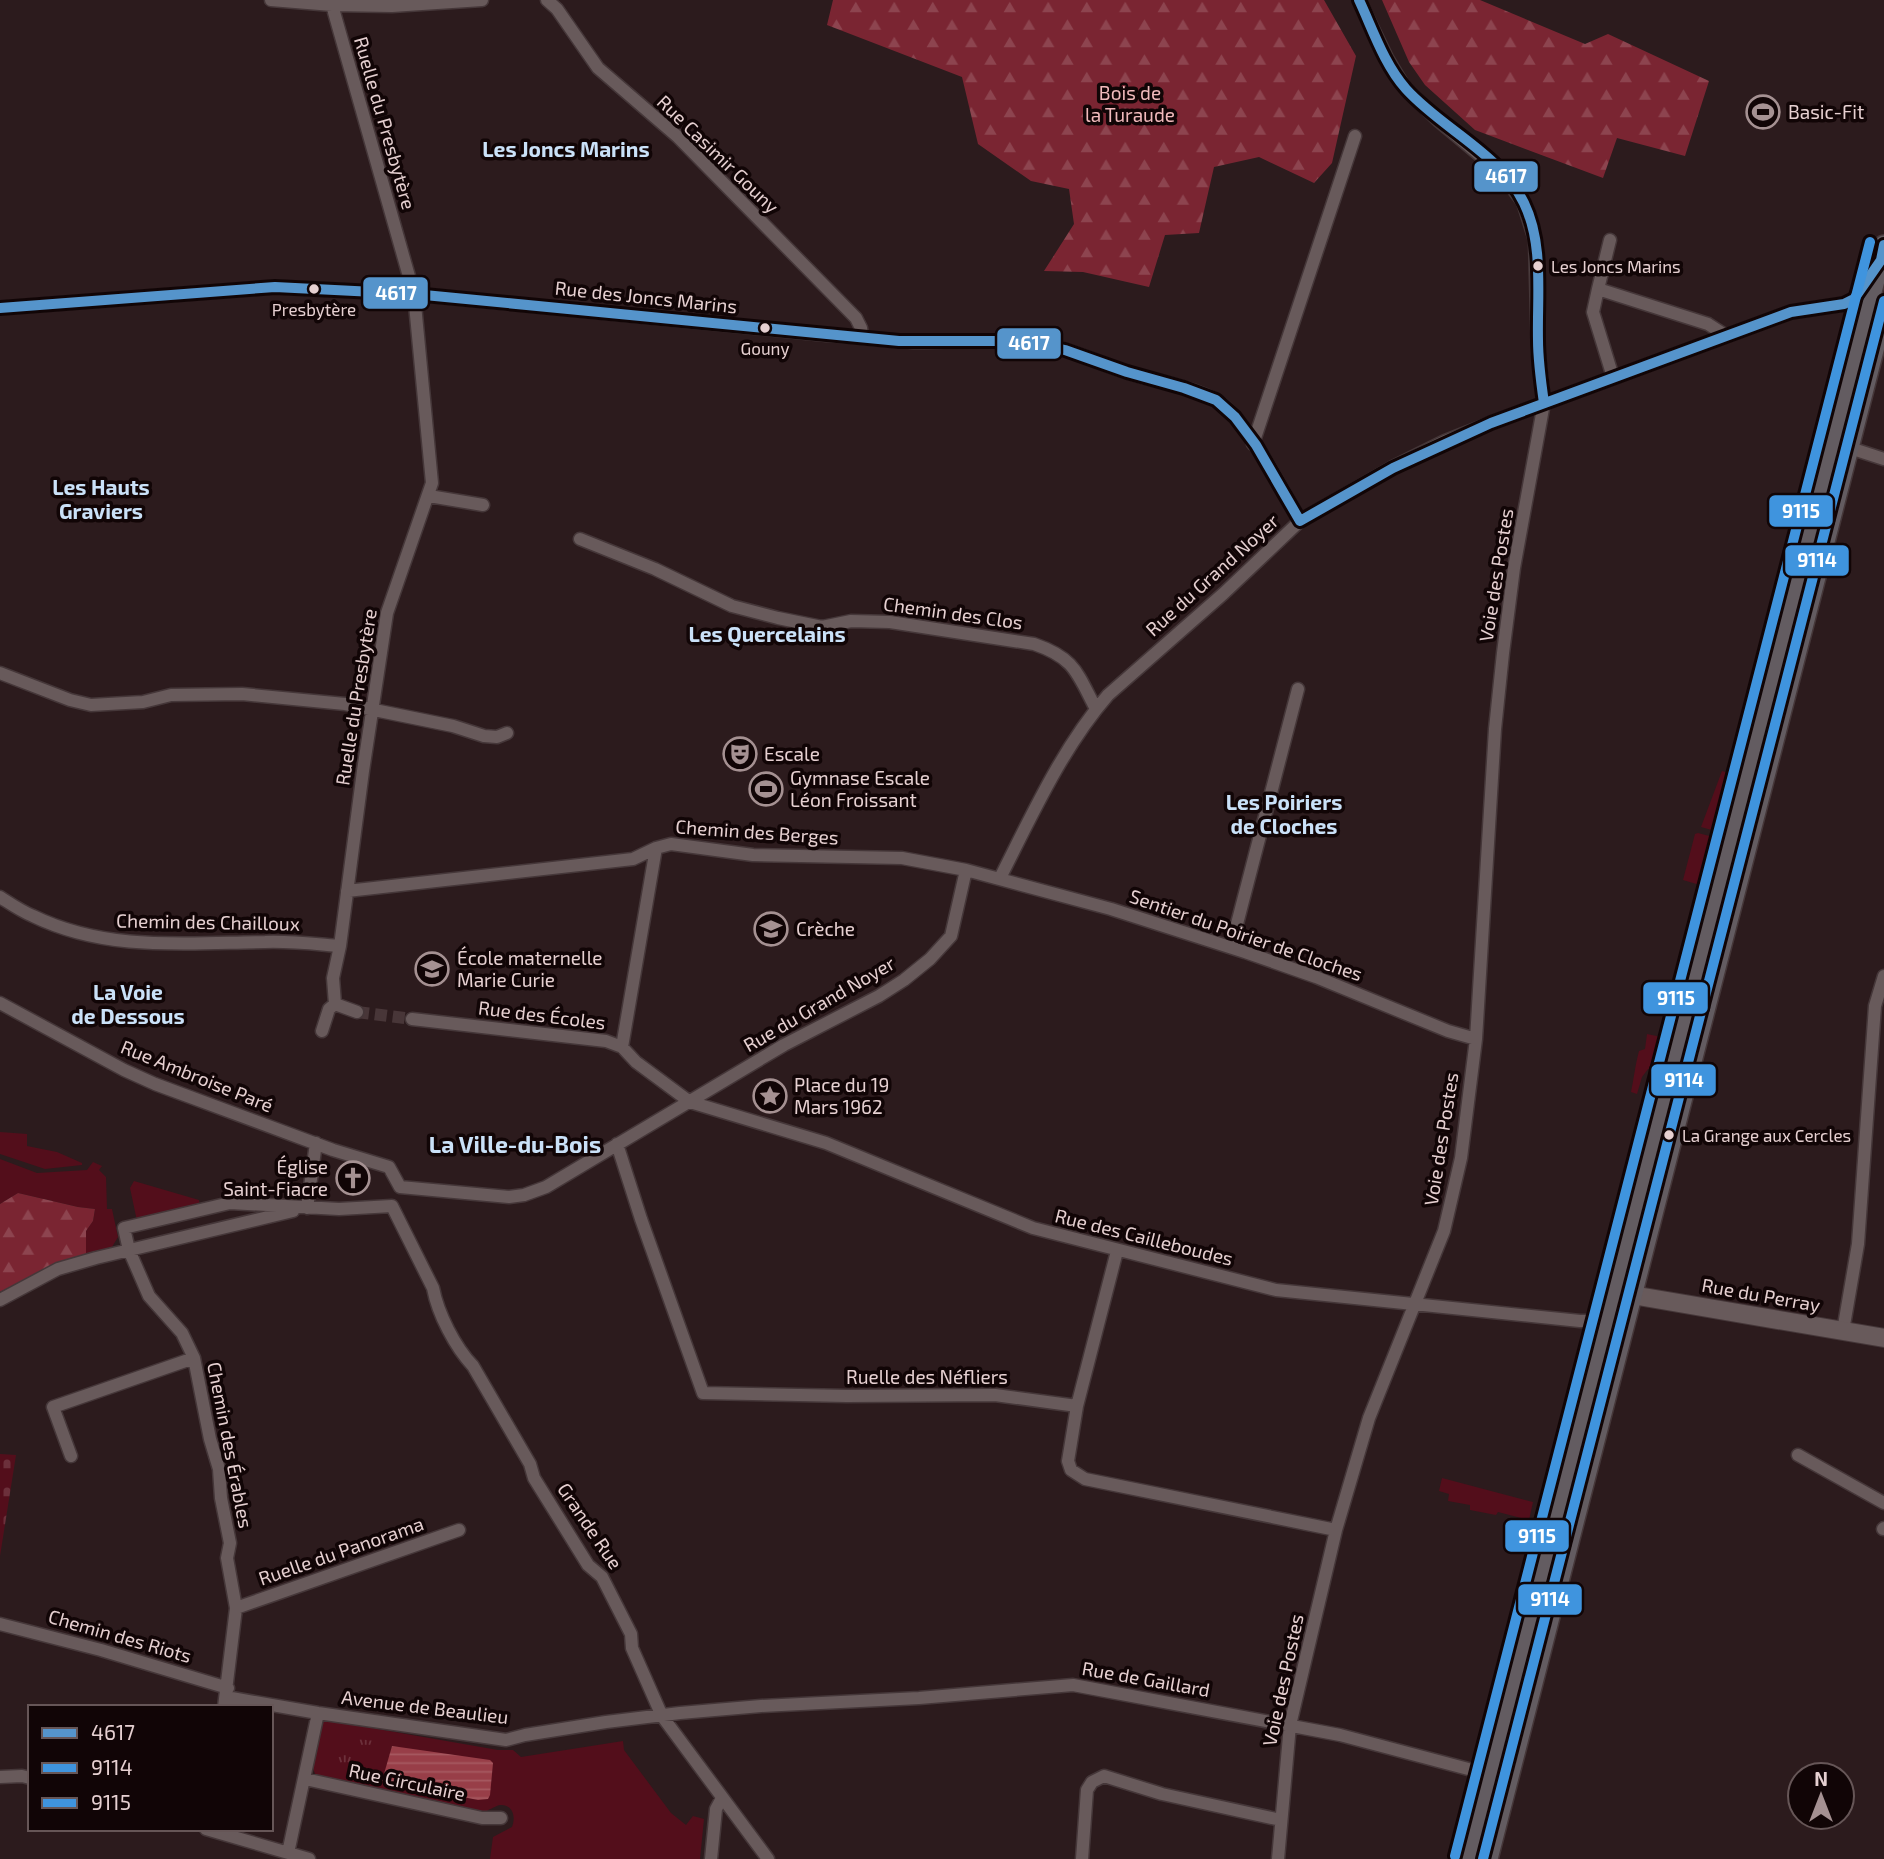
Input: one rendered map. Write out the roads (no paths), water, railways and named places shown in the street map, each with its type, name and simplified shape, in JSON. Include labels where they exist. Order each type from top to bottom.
[{"type":"main road","points":[[1469,1859],[1484,1773],[1608,1321],[1882,253]]},
{"type":"main road","points":[[1488,1859],[1884,311]]},
{"type":"street","points":[[271,0],[392,6],[482,0]]},
{"type":"street","name":"Rue Casimir Gouny","points":[[547,0],[557,9],[598,68],[678,137],[856,318],[862,336]]},
{"type":"street","name":"Voie des Postes","points":[[1279,1859],[1290,1725],[1336,1530],[1369,1418],[1444,1231],[1463,1145],[1476,1039],[1495,729],[1514,568],[1544,403],[1538,352],[1535,240],[1523,202],[1501,173],[1439,121],[1405,88],[1359,0]]},
{"type":"street","name":"Ruelle du Presbytère","points":[[322,1031],[329,1009],[335,1004],[333,978],[340,946],[387,613],[432,483],[414,294],[332,5]]},
{"type":"street","points":[[1253,444],[1355,136]]},
{"type":"street","points":[[1610,240],[1593,312],[1613,377]]},
{"type":"street","name":"Rue du Grand Noyer","points":[[1000,878],[1047,787],[1096,709],[1108,695],[1223,594],[1300,521],[1393,467],[1445,441],[1791,312],[1844,304],[1854,299],[1882,253]]},
{"type":"street","name":"Rue des Joncs Marins","points":[[0,308],[275,287],[414,294],[827,335],[862,336],[895,342],[1011,341],[1062,349],[1128,373],[1183,388],[1223,405],[1253,444],[1300,521]]},
{"type":"street","points":[[1598,289],[1708,324],[1725,335]]},
{"type":"street","points":[[1850,448],[1884,459]]},
{"type":"street","points":[[429,496],[484,505]]},
{"type":"street","name":"Chemin des Clos","points":[[580,540],[654,569],[732,606],[778,618],[822,627],[851,621],[890,622],[1034,644],[1053,650],[1074,667],[1096,709]]},
{"type":"street","points":[[0,673],[70,701],[91,705],[113,706],[171,695],[242,694],[321,701],[453,726],[484,736],[497,737],[507,733]]},
{"type":"street","points":[[1231,947],[1298,690]]},
{"type":"street","name":"Chemin des Berges","points":[[347,891],[634,859],[671,844],[753,855],[902,858],[1000,878]]},
{"type":"street","points":[[622,1047],[656,848]]},
{"type":"street","name":"Rue du Grand Noyer","points":[[400,1187],[485,1196],[524,1195],[546,1187],[814,1028],[879,996],[904,980],[942,947],[954,929],[966,870]]},
{"type":"street","name":"Sentier du Poirier de Cloches","points":[[1000,878],[1231,947],[1316,977],[1448,1031],[1476,1039]]},
{"type":"street","name":"Chemin des Chailloux","points":[[0,897],[32,916],[108,940],[169,945],[267,942],[340,946]]},
{"type":"street","points":[[1843,1331],[1858,1244],[1875,1006],[1884,976]]},
{"type":"street","name":"Rue Ambroise Paré","points":[[0,1003],[124,1070],[316,1143],[388,1167],[400,1187]]},
{"type":"street","points":[[335,1004],[357,1012]]},
{"type":"street","name":"Rue des Écoles","points":[[412,1019],[606,1041],[622,1047],[636,1062],[690,1102]]},
{"type":"street","points":[[713,1089],[716,1111]]},
{"type":"street","name":"Rue des Cailleboudes","points":[[690,1102],[826,1143],[1032,1228],[1276,1290],[1580,1321],[1608,1321]]},
{"type":"street","points":[[307,1208],[316,1143]]},
{"type":"street","name":"Ruelle des Néfliers","points":[[618,1144],[641,1219],[703,1393],[834,1396],[995,1395],[1077,1406]]},
{"type":"street","points":[[0,1300],[58,1269],[129,1250],[307,1208],[361,1209],[392,1206],[400,1187]]},
{"type":"street","name":"Chemin des Érables","points":[[226,1697],[236,1608],[227,1558],[230,1543],[221,1498],[219,1469],[209,1439],[194,1358],[182,1333],[149,1296],[129,1250],[124,1228],[230,1203],[307,1208]]},
{"type":"street","name":"Grande Rue","points":[[392,1206],[463,1356],[473,1366],[530,1464],[534,1478],[588,1565],[602,1577],[631,1634],[632,1648],[662,1716],[768,1859]]},
{"type":"street","points":[[1117,1251],[1077,1406],[1068,1461],[1071,1470],[1086,1479],[1336,1530]]},
{"type":"street","points":[[1608,1321],[1632,1294]]},
{"type":"street","name":"Rue du Perray","points":[[1632,1294],[1884,1338]]},
{"type":"street","points":[[71,1456],[53,1407],[194,1358]]},
{"type":"street","points":[[1798,1455],[1884,1503]]},
{"type":"street","name":"Ruelle du Panorama","points":[[236,1608],[459,1530]]},
{"type":"street","name":"Chemin des Riots","points":[[0,1624],[101,1650],[226,1697]]},
{"type":"street","name":"Rue de Gaillard","points":[[662,1716],[761,1706],[919,1698],[1073,1685],[1340,1735],[1484,1773]]},
{"type":"street","name":"Avenue de Beaulieu","points":[[226,1697],[272,1705]]},
{"type":"street","name":"Avenue de Beaulieu","points":[[273,1705],[506,1740],[606,1722],[662,1716]]},
{"type":"street","points":[[288,1853],[318,1713]]},
{"type":"street","points":[[1455,1859],[1484,1773]]},
{"type":"street","points":[[1082,1859],[1087,1790],[1092,1782],[1104,1776],[1161,1794],[1281,1820]]},
{"type":"street","points":[[0,1778],[28,1778]]},
{"type":"street","name":"Rue Circulaire","points":[[305,1779],[482,1818],[501,1818]]},
{"type":"street","points":[[711,1859],[716,1809],[722,1798]]},
{"type":"street","points":[[213,1831],[309,1859]]},
{"type":"tunnel","points":[[357,1012],[412,1019]]},
{"type":"place","name":"Basic-Fit","points":[[1763,112]]},
{"type":"place","name":"Les Joncs Marins","points":[[1538,266]]},
{"type":"place","name":"Presbytère","points":[[314,289]]},
{"type":"place","name":"Gouny","points":[[765,328]]},
{"type":"place","name":"Escale","points":[[740,754]]},
{"type":"place","name":"Gymnase Escale Léon Froissant","points":[[766,789]]},
{"type":"place","name":"Crèche","points":[[771,929]]},
{"type":"place","name":"École maternelle Marie Curie","points":[[432,969]]},
{"type":"place","name":"Place du 19 Mars 1962","points":[[770,1096]]},
{"type":"place","name":"La Grange aux Cercles","points":[[1669,1135]]},
{"type":"place","name":"Église Saint-Fiacre","points":[[353,1178]]},
{"type":"district","name":"Les Joncs Marins","points":[[566,150]]},
{"type":"district","name":"Les Hauts Graviers","points":[[101,500]]},
{"type":"district","name":"Les Quercelains","points":[[767,635]]},
{"type":"district","name":"Les Poiriers de Cloches","points":[[1284,815]]},
{"type":"district","name":"La Voie de Dessous","points":[[128,1005]]},
{"type":"district","name":"La Ville-du-Bois","points":[[515,1145]]},
{"type":"park label","name":"Bois de la Turaude","points":[[1130,104]]}]
